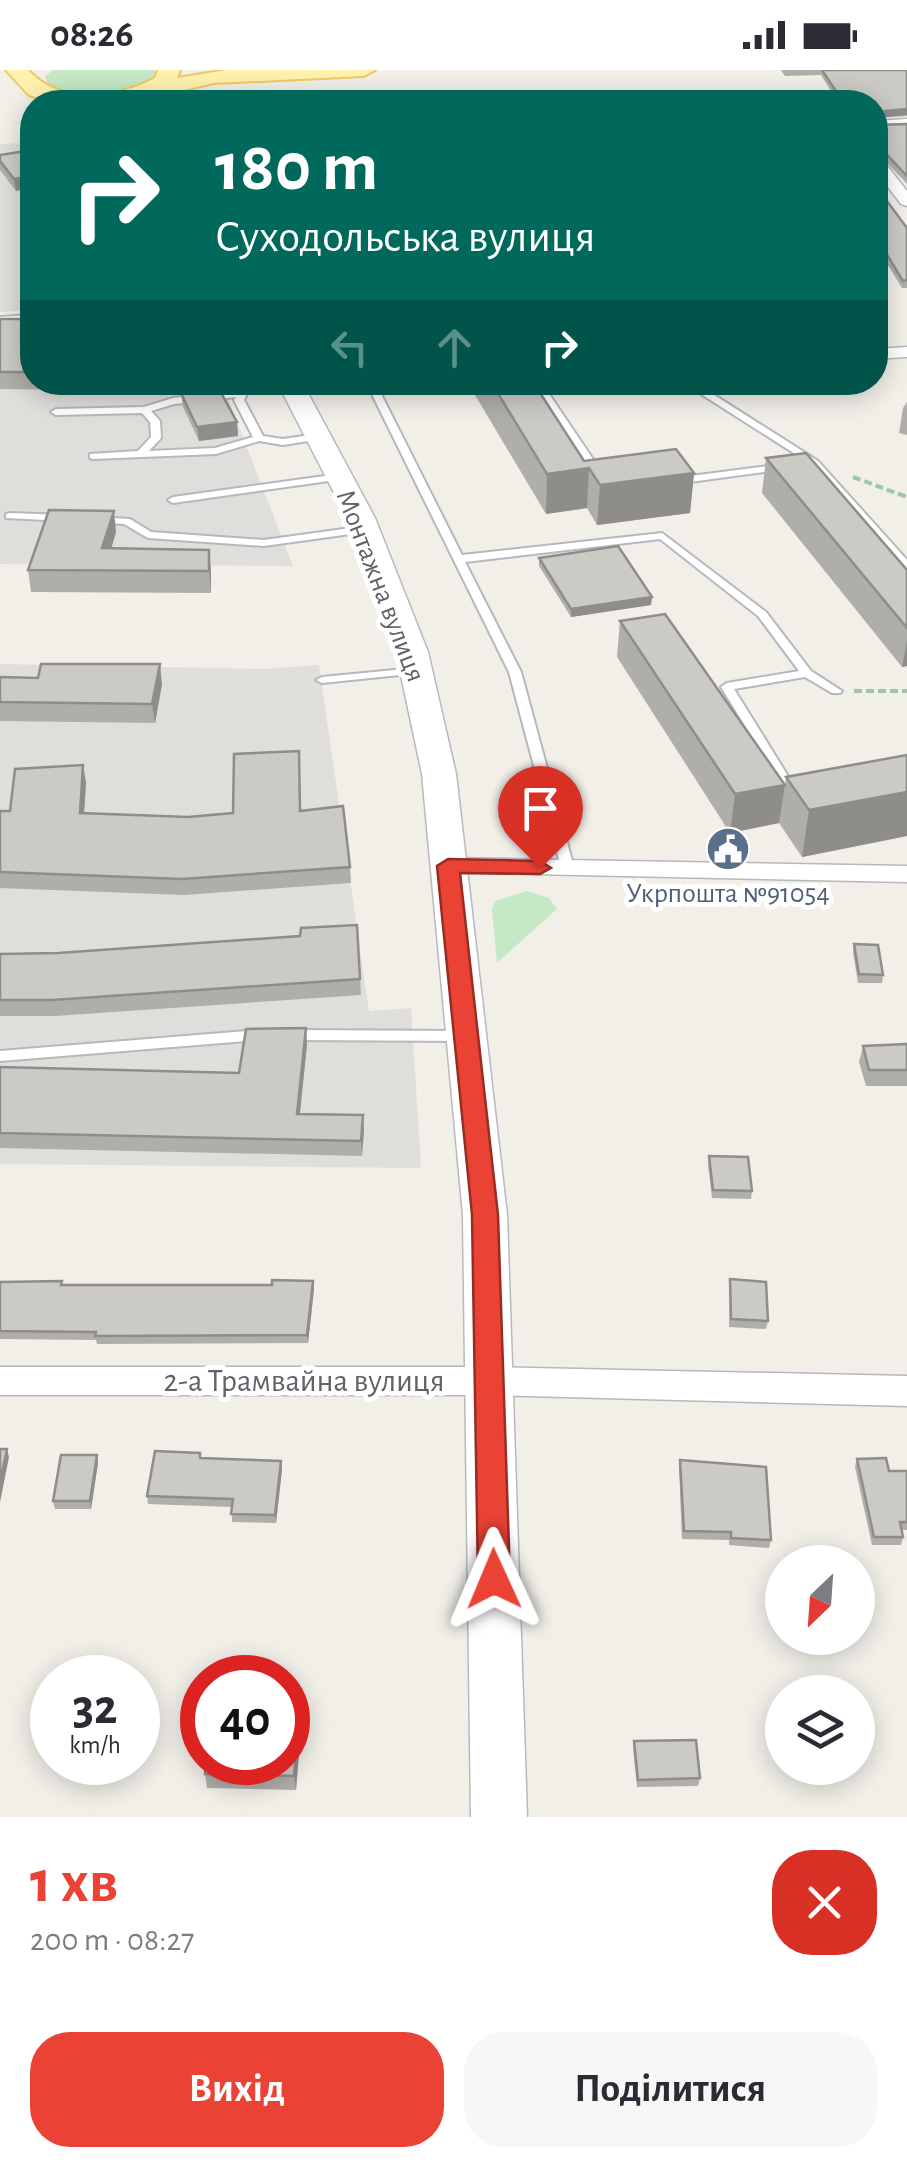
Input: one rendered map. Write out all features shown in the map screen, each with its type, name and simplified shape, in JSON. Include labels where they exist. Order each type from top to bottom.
[{"type":"main road","points":[[139,90],[162,79],[364,70]]},
{"type":"street","points":[[888,177],[907,201]]},
{"type":"street","name":"Монтажна вулиця","points":[[296,395],[365,530],[416,671],[439,774],[485,1215],[499,1817]]},
{"type":"street","points":[[448,866],[907,874]]},
{"type":"street","name":"2-а Трамвайна вулиця","points":[[0,1381],[490,1381],[907,1391]]},
{"type":"lane","points":[[56,412],[145,410],[227,395]]},
{"type":"lane","points":[[241,395],[240,400],[259,438]]},
{"type":"lane","points":[[377,395],[515,672],[568,868]]},
{"type":"lane","points":[[545,395],[609,490]]},
{"type":"lane","points":[[708,395],[815,463],[907,567]]},
{"type":"lane","points":[[140,454],[156,438],[155,421],[145,410]]},
{"type":"lane","points":[[93,456],[216,451],[259,438],[284,442],[318,437]]},
{"type":"lane","points":[[665,482],[815,463]]},
{"type":"lane","points":[[174,500],[339,477]]},
{"type":"lane","points":[[10,516],[126,521],[148,535],[264,543],[365,530]]},
{"type":"lane","points":[[459,559],[662,536],[762,614],[808,672],[836,690]]},
{"type":"lane","points":[[322,680],[416,671]]},
{"type":"lane","points":[[800,806],[727,687],[808,672]]},
{"type":"lane","points":[[0,1056],[234,1035],[466,1036]]},
{"type":"path","points":[[815,463],[907,496]]},
{"type":"path","points":[[836,690],[907,691]]},
{"type":"shaded area","points":[[20,143],[20,311],[0,312],[0,144]]},
{"type":"shaded area","points":[[0,326],[20,361],[20,395],[227,395],[293,566],[0,564]]},
{"type":"shaded area","points":[[0,664],[263,669],[319,665],[369,1011],[411,1008],[421,1168],[0,1164]]},
{"type":"green space","points":[[52,70],[156,73],[155,79],[129,90],[59,90],[49,86],[45,77]]},
{"type":"green space","points":[[527,891],[549,898],[557,909],[497,963],[492,910],[495,901]]},
{"type":"building","points":[[822,70],[907,70],[907,109],[888,111],[888,90],[835,90]]},
{"type":"building","points":[[907,124],[907,176],[888,156],[888,125]]},
{"type":"building","points":[[20,152],[20,178],[14,179],[0,161],[0,155]]},
{"type":"building","points":[[888,202],[907,228],[907,280],[903,281],[888,256]]},
{"type":"building","points":[[0,319],[20,319],[20,372],[0,372]]},
{"type":"building","points":[[182,395],[222,395],[237,422],[197,427]]},
{"type":"building","points":[[499,395],[541,395],[584,461],[676,449],[694,473],[600,485],[589,468],[547,474]]},
{"type":"building","points":[[806,453],[907,570],[907,628],[766,458]]},
{"type":"building","points":[[49,510],[114,511],[102,548],[209,550],[209,571],[28,570]]},
{"type":"building","points":[[618,546],[652,597],[571,609],[539,558]]},
{"type":"building","points":[[665,614],[785,785],[735,794],[620,621]]},
{"type":"building","points":[[41,664],[160,664],[152,704],[0,702],[0,677],[38,678]]},
{"type":"building","points":[[299,751],[300,811],[343,806],[350,867],[182,879],[0,872],[0,811],[10,811],[15,769],[83,765],[80,813],[188,817],[233,813],[234,754]]},
{"type":"building","points":[[907,755],[907,792],[809,810],[786,777]]},
{"type":"building","points":[[357,925],[360,979],[52,1000],[0,1000],[0,954],[300,936],[301,928]]},
{"type":"building","points":[[854,944],[878,945],[883,975],[859,974]]},
{"type":"building","points":[[306,1028],[297,1114],[363,1115],[361,1141],[0,1133],[0,1067],[239,1073],[246,1029]]},
{"type":"building","points":[[907,1044],[907,1070],[869,1070],[863,1046]]},
{"type":"building","points":[[709,1156],[748,1157],[752,1191],[713,1190]]},
{"type":"building","points":[[730,1279],[766,1282],[768,1321],[731,1319]]},
{"type":"building","points":[[272,1280],[313,1281],[307,1335],[95,1336],[96,1332],[0,1331],[0,1282],[272,1285]]},
{"type":"building","points":[[0,1449],[7,1449],[0,1482]]},
{"type":"building","points":[[155,1451],[200,1453],[200,1458],[281,1461],[275,1515],[231,1514],[233,1499],[147,1496]]},
{"type":"building","points":[[61,1455],[97,1455],[90,1501],[53,1501]]},
{"type":"building","points":[[886,1458],[889,1471],[907,1471],[907,1522],[900,1522],[903,1537],[874,1537],[857,1459]]},
{"type":"building","points":[[680,1460],[766,1467],[771,1540],[731,1538],[731,1532],[684,1531]]},
{"type":"building","points":[[696,1740],[700,1778],[638,1780],[634,1741]]},
{"type":"place","name":"Укрпошта №91054","points":[[728,849]]},
{"type":"route","points":[[494,1579],[485,1215],[448,866],[540,868]]}]
